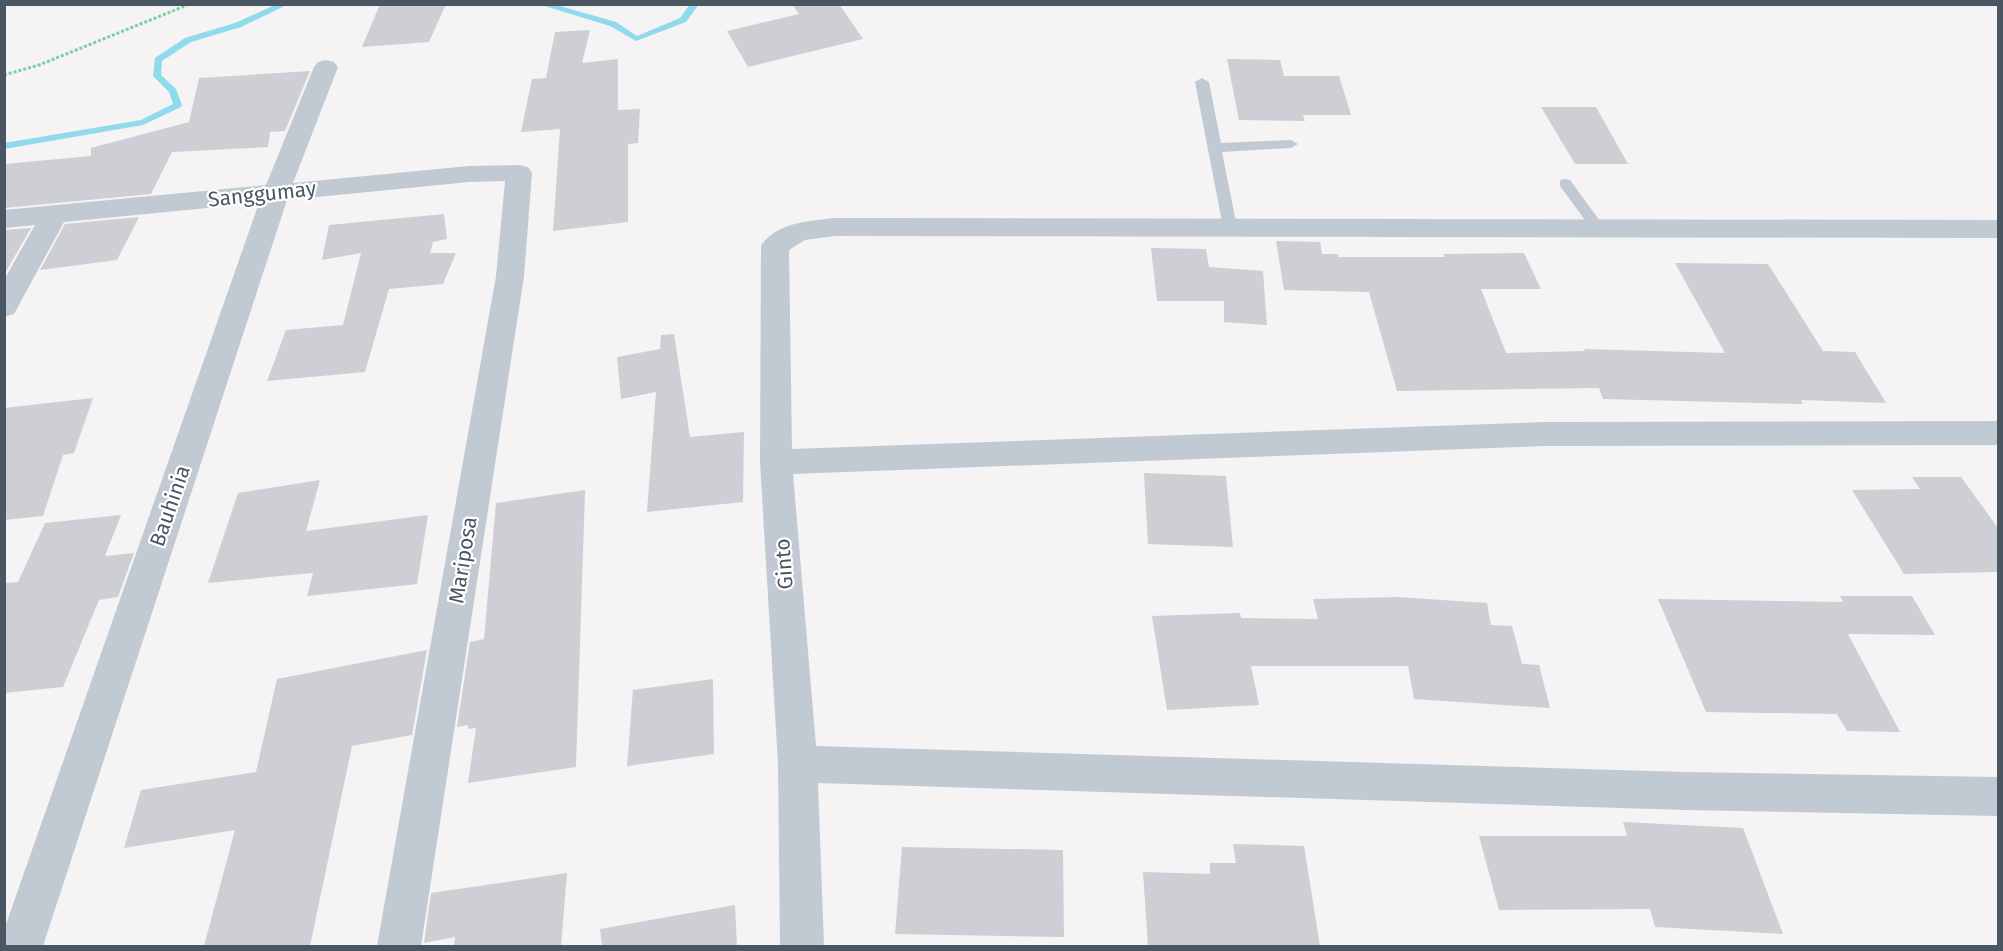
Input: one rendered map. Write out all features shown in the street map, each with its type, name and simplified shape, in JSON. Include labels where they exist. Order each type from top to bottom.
[{"type":"street","name":"Bauhinia","points":[[21,946],[276,192],[326,68]]},
{"type":"street","name":"Sanggumay","points":[[4,219],[469,174],[519,173]]},
{"type":"street","name":"Mariposa","points":[[399,946],[510,276],[519,173]]},
{"type":"street","points":[[4,307],[54,215]]},
{"type":"street","name":"Ginto","points":[[802,946],[798,764],[776,462],[775,246],[798,232],[836,227],[1230,227]]},
{"type":"street","points":[[1230,227],[1998,229]]},
{"type":"street","points":[[776,462],[1544,434],[1998,433]]},
{"type":"street","points":[[798,764],[1673,791],[1998,797]]},
{"type":"lane","points":[[1202,82],[1230,227]]},
{"type":"lane","points":[[1215,148],[1291,144]]},
{"type":"lane","points":[[1565,183],[1598,228]]},
{"type":"path","points":[[4,75],[39,65],[190,4]]},
{"type":"building","points":[[380,4],[446,4],[429,42],[362,47]]},
{"type":"building","points":[[792,4],[839,4],[863,39],[748,67],[727,31],[799,14]]},
{"type":"building","points":[[590,30],[582,63],[618,59],[618,110],[640,109],[638,143],[628,144],[628,222],[553,231],[560,129],[521,132],[532,79],[546,78],[555,32]]},
{"type":"building","points":[[1227,59],[1280,60],[1284,76],[1339,76],[1351,115],[1303,115],[1305,121],[1239,120]]},
{"type":"building","points":[[310,71],[285,131],[270,132],[268,147],[172,152],[151,194],[4,208],[4,164],[91,156],[91,148],[189,122],[199,78]]},
{"type":"building","points":[[1541,107],[1596,107],[1628,164],[1575,164]]},
{"type":"building","points":[[444,214],[447,239],[433,242],[430,253],[456,253],[443,284],[389,289],[365,372],[267,381],[286,330],[343,325],[361,253],[322,260],[329,225]]},
{"type":"building","points":[[139,217],[117,260],[40,270],[65,224]]},
{"type":"building","points":[[31,228],[4,275],[4,230]]},
{"type":"building","points":[[1276,241],[1320,242],[1322,254],[1338,254],[1338,257],[1445,257],[1443,254],[1524,253],[1541,289],[1481,289],[1506,353],[1585,351],[1584,349],[1725,353],[1675,263],[1768,264],[1823,351],[1855,352],[1886,403],[1801,400],[1803,404],[1603,399],[1599,388],[1397,391],[1369,292],[1284,290]]},
{"type":"building","points":[[1151,248],[1206,249],[1209,267],[1263,271],[1267,325],[1224,322],[1224,301],[1157,301]]},
{"type":"building","points":[[674,334],[690,437],[744,432],[743,502],[647,512],[656,392],[621,399],[617,357],[660,349],[661,335]]},
{"type":"building","points":[[93,398],[74,453],[63,455],[43,516],[4,520],[4,408]]},
{"type":"building","points":[[1144,473],[1226,476],[1233,547],[1148,544]]},
{"type":"building","points":[[1912,477],[1961,477],[1998,528],[1998,572],[1904,574],[1852,490],[1920,489]]},
{"type":"building","points":[[320,480],[306,531],[428,515],[417,584],[307,596],[313,573],[208,583],[238,493]]},
{"type":"building","points":[[585,490],[576,767],[468,783],[476,728],[468,729],[468,725],[457,727],[470,642],[484,639],[496,503]]},
{"type":"building","points":[[121,515],[105,556],[134,553],[118,597],[99,600],[63,687],[4,693],[4,583],[18,582],[45,523]]},
{"type":"building","points":[[1840,596],[1912,596],[1935,635],[1848,634],[1900,732],[1847,731],[1837,714],[1706,712],[1658,599],[1843,602]]},
{"type":"building","points":[[1397,597],[1487,603],[1491,625],[1512,626],[1522,664],[1539,665],[1550,708],[1414,699],[1408,666],[1251,666],[1259,705],[1167,710],[1152,616],[1240,613],[1241,618],[1318,619],[1313,599]]},
{"type":"building","points":[[427,650],[412,735],[352,746],[310,946],[204,946],[235,830],[124,848],[141,790],[256,772],[277,679]]},
{"type":"building","points":[[713,679],[714,754],[627,766],[633,690]]},
{"type":"building","points":[[1623,822],[1743,828],[1783,934],[1655,927],[1650,909],[1499,910],[1479,836],[1627,836]]},
{"type":"building","points":[[1233,844],[1304,846],[1320,946],[1148,946],[1143,872],[1210,874],[1210,863],[1236,863]]},
{"type":"building","points":[[902,847],[1063,850],[1064,937],[895,934]]},
{"type":"building","points":[[567,873],[561,946],[454,946],[455,937],[424,943],[431,893]]},
{"type":"building","points":[[735,905],[737,946],[602,946],[600,929]]},
{"type":"waterway","points":[[4,146],[143,122],[178,105],[173,91],[157,76],[158,60],[188,40],[238,25],[285,4]]},
{"type":"waterway","points":[[542,4],[613,24],[636,39],[683,20],[695,4]]}]
